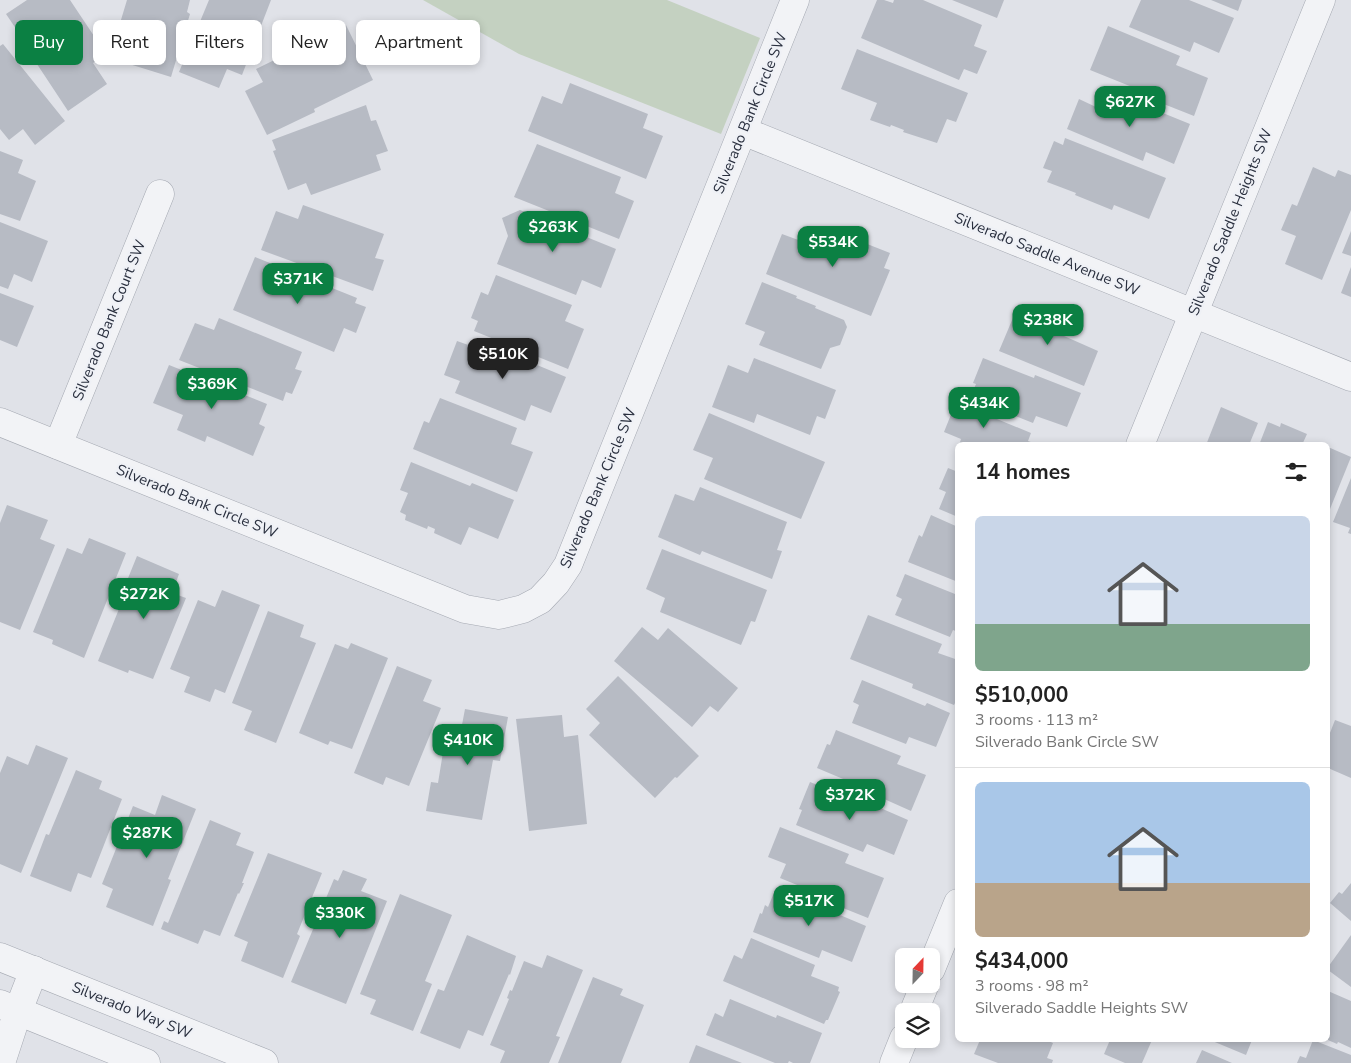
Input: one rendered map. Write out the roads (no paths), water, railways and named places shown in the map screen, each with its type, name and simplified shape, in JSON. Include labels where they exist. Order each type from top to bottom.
[{"type":"street","name":"Silverado Bank Circle SW","points":[[0,422],[464,609],[499,615],[523,609],[540,600],[556,583],[568,564],[795,0]]},
{"type":"street","name":"Silverado Saddle Heights SW","points":[[1141,442],[1321,0]]},
{"type":"street","name":"Silverado Saddle Avenue SW","points":[[743,131],[1351,377]]},
{"type":"street","name":"Silverado Bank Court SW","points":[[58,445],[160,194]]},
{"type":"street","points":[[940,948],[955,910]]},
{"type":"street","name":"Silverado Way SW","points":[[0,957],[264,1063]]},
{"type":"street","points":[[1,1063],[9,1008],[34,970]]},
{"type":"street","points":[[9,1008],[146,1063]]},
{"type":"street","points":[[894,1063],[900,1048]]}]
